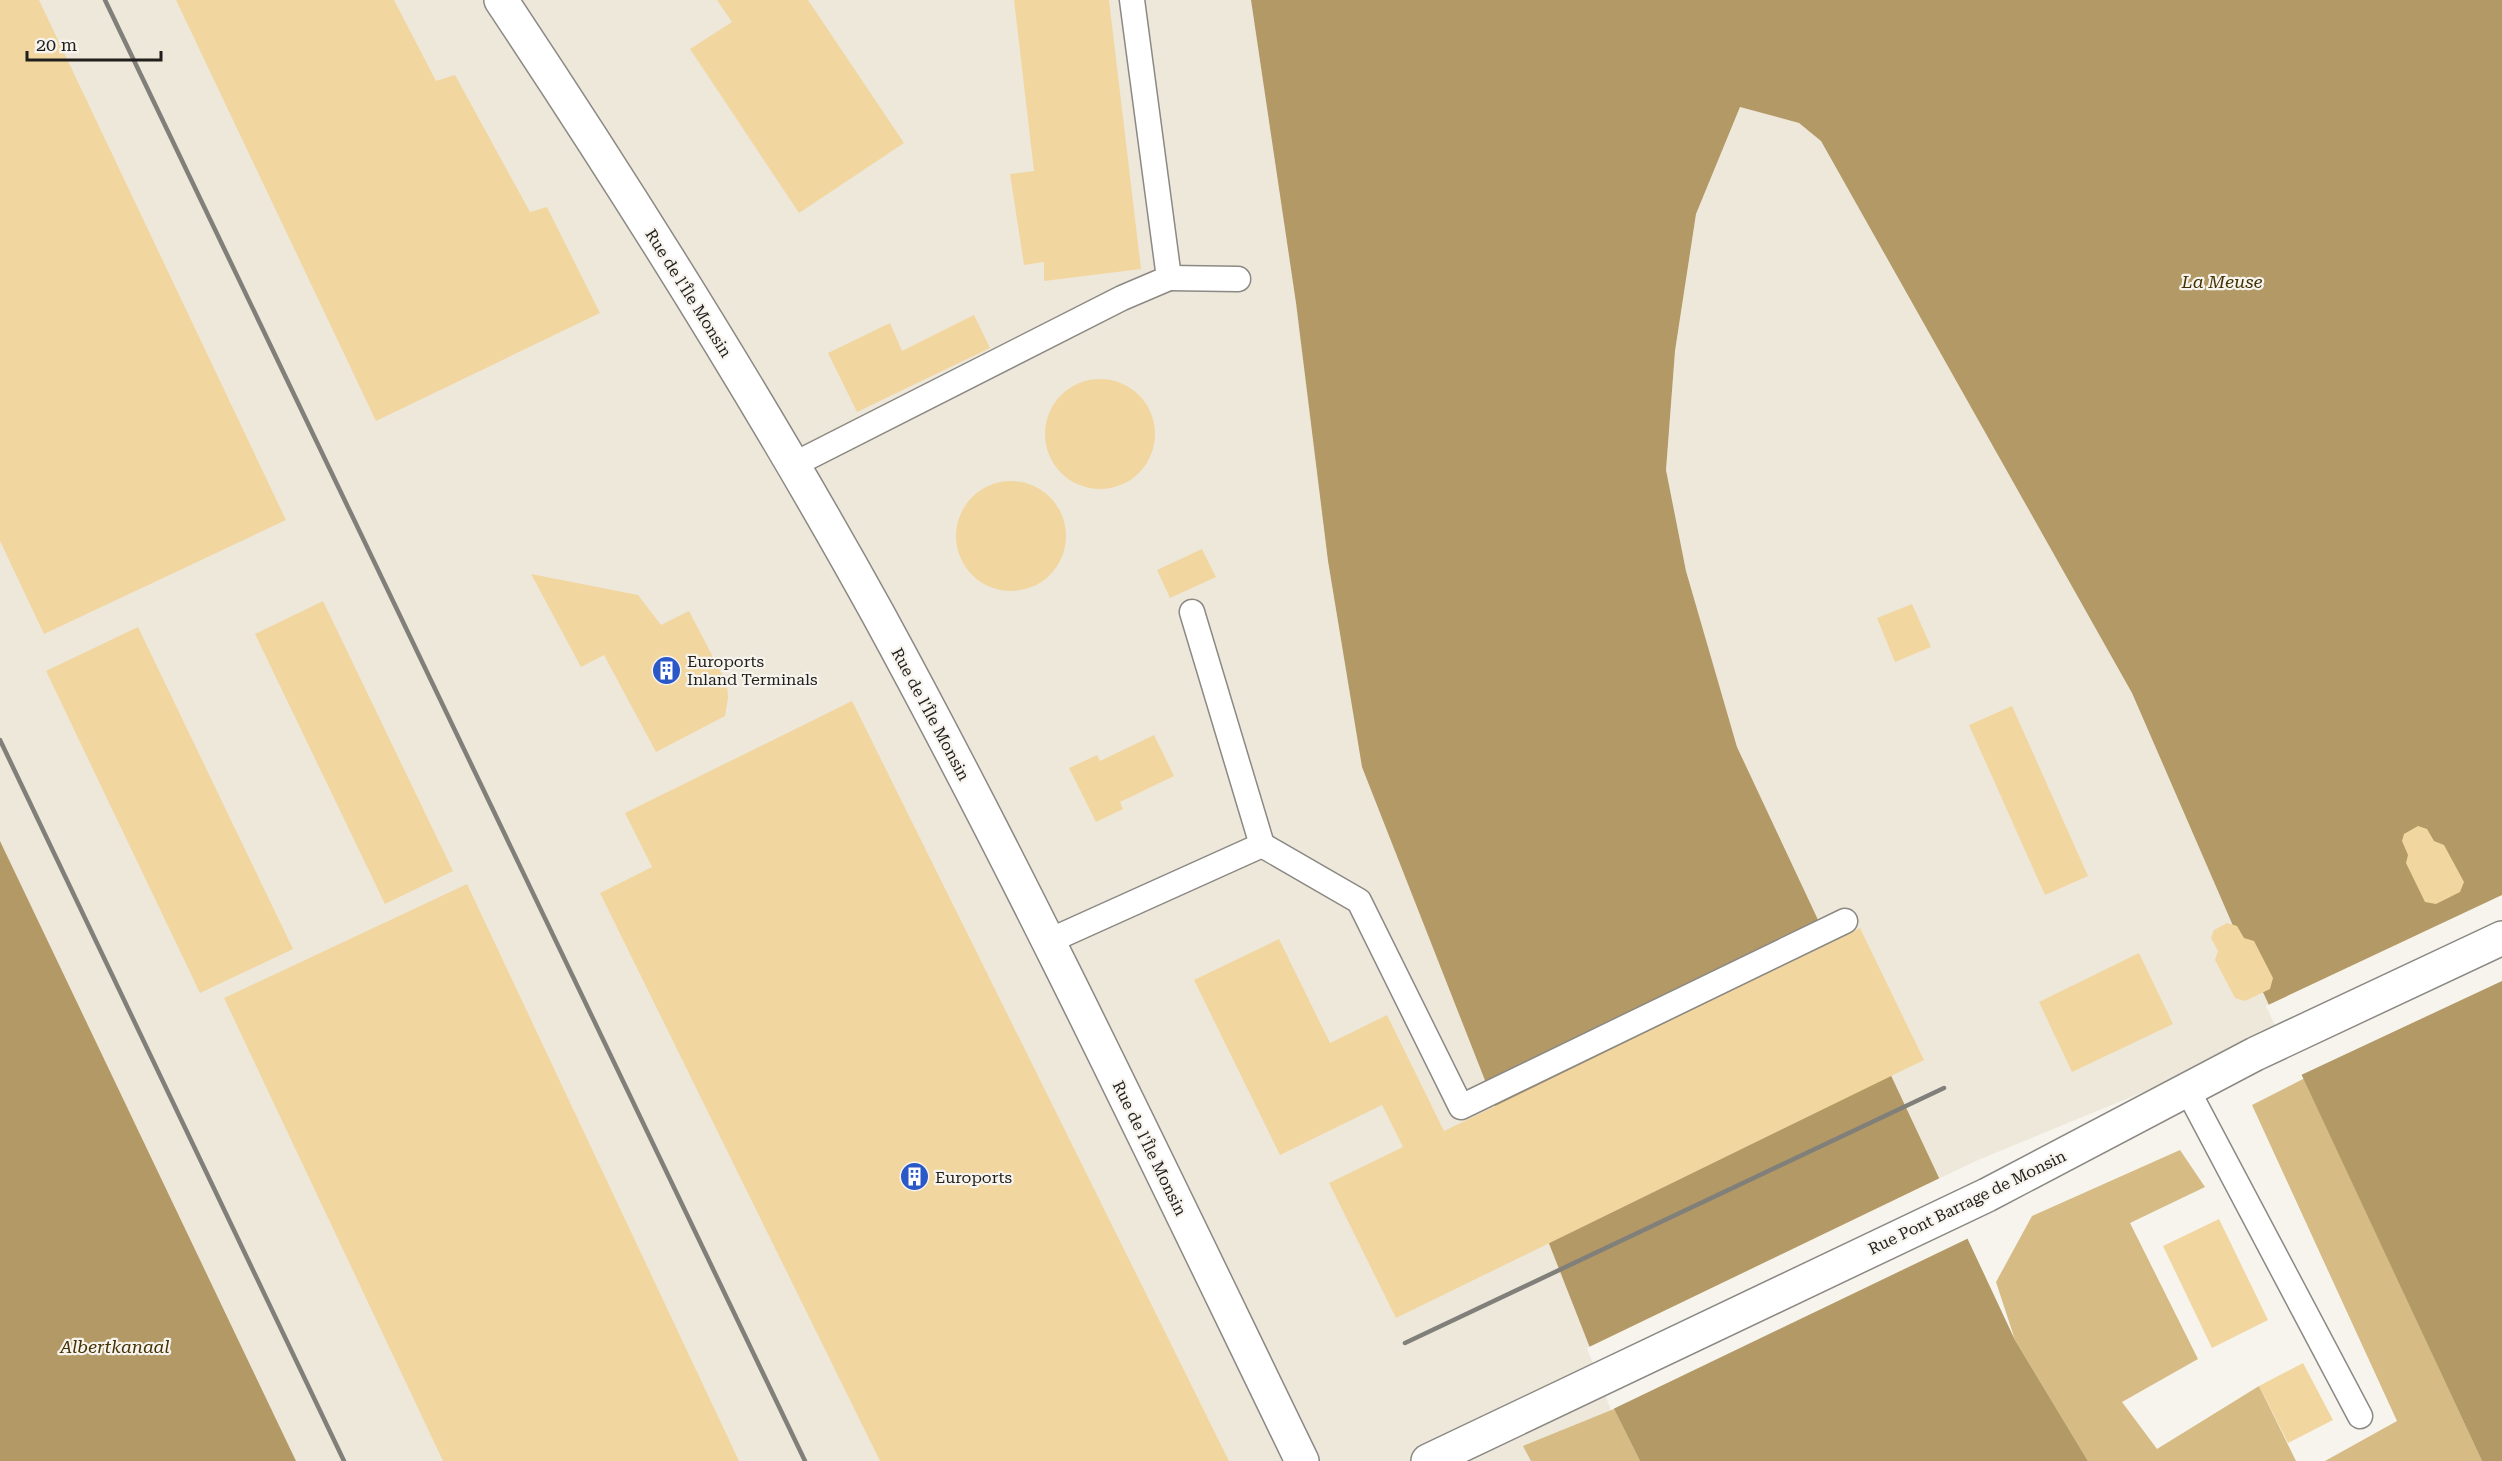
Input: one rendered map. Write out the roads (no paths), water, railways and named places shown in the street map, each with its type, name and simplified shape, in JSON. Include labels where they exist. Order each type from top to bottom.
[{"type":"street","name":"Rue de l'Île Monsin","points":[[501,0],[622,184],[793,465],[884,626],[1049,941],[1302,1461]]},
{"type":"street","name":"Rue Pont Barrage de Monsin","points":[[1428,1461],[1987,1195],[2255,1054],[2502,938]]},
{"type":"lane","points":[[1132,0],[1169,278]]},
{"type":"lane","points":[[793,465],[1122,298],[1169,278],[1238,279]]},
{"type":"lane","points":[[1192,612],[1262,845],[1359,901],[1461,1107],[1845,921]]},
{"type":"lane","points":[[1049,941],[1262,845]]},
{"type":"lane","points":[[2187,1089],[2360,1416]]},
{"type":"water","name":"La Meuse","points":[[1251,0],[2502,0],[2502,1461],[2482,1461],[2247,958],[2132,693],[1821,141],[1799,123],[1740,107],[1696,214],[1675,351],[1666,470],[1686,571],[1737,747],[2015,1340],[2088,1461],[1640,1461],[1614,1409],[1362,767],[1328,561],[1296,303]]},
{"type":"water","name":"Albertkanaal","points":[[0,841],[296,1461],[0,1461]]},
{"type":"railway","points":[[105,0],[805,1461]]},
{"type":"railway","points":[[0,740],[344,1461]]},
{"type":"railway","points":[[1405,1343],[1944,1088]]},
{"type":"place","name":"Euroports Inland Terminals","points":[[666,670]]},
{"type":"place","name":"Euroports","points":[[914,1177]]}]
